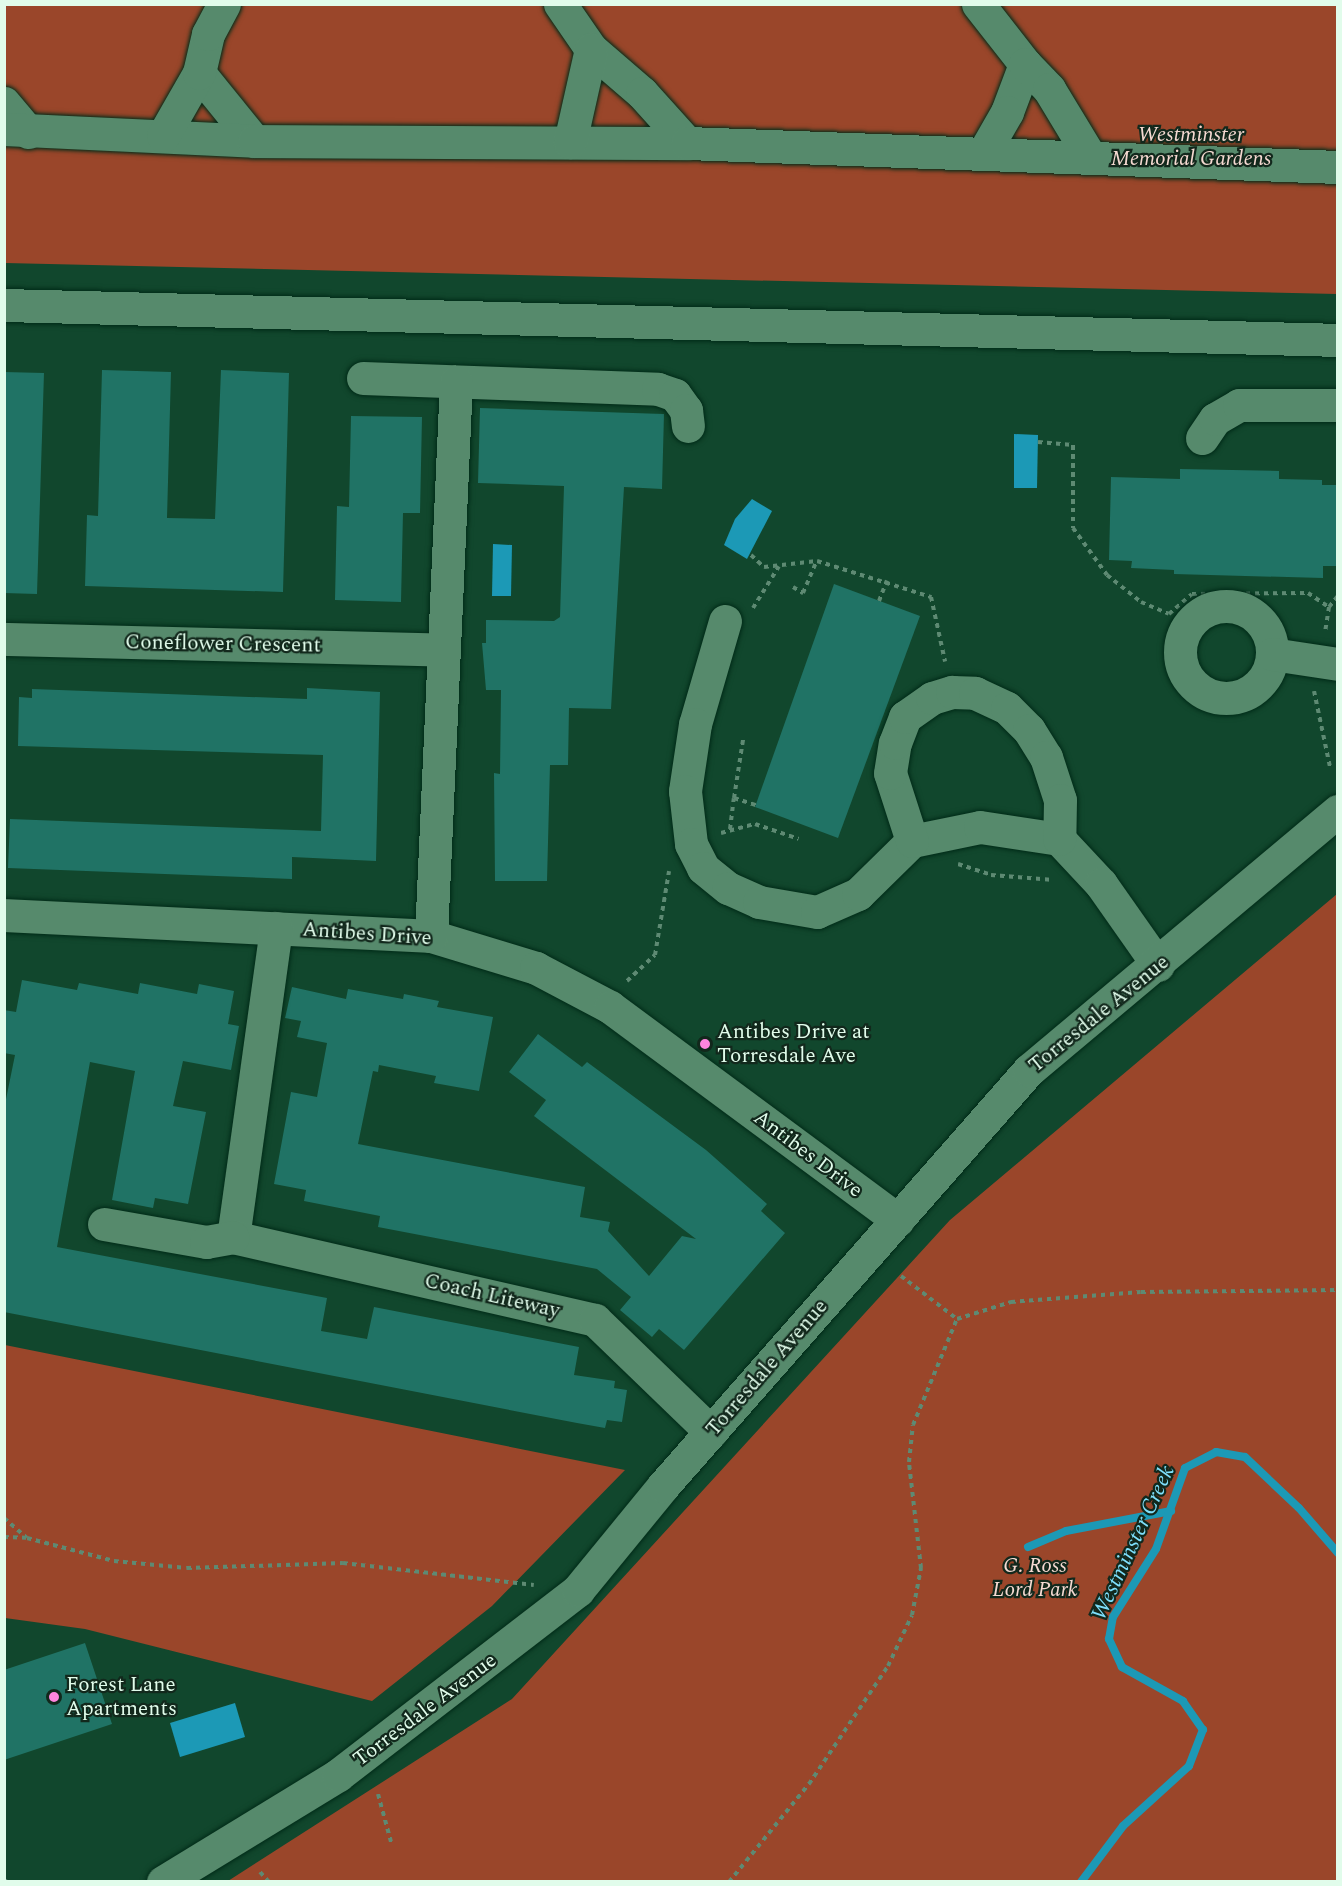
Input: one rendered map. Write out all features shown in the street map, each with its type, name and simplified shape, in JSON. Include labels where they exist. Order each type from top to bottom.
[{"type":"street","points":[[163,136],[199,73],[208,34],[224,4]]},
{"type":"street","points":[[560,4],[591,49],[642,93],[687,143]]},
{"type":"street","points":[[978,4],[1025,64],[1050,89],[1089,155]]},
{"type":"street","points":[[570,142],[591,49]]},
{"type":"street","points":[[984,152],[1007,112],[1025,64]]},
{"type":"street","points":[[199,73],[254,141]]},
{"type":"street","points":[[4,103],[16,131],[254,141],[687,143],[1089,155],[1338,167]]},
{"type":"street","points":[[4,305],[1338,340]]},
{"type":"street","points":[[363,378],[658,389],[675,395],[686,410],[688,426]]},
{"type":"street","points":[[431,936],[442,650],[455,466],[456,381]]},
{"type":"street","points":[[1202,438],[1215,419],[1239,405],[1338,405]]},
{"type":"street","points":[[724,621],[695,724],[686,779],[691,844],[703,868],[728,888],[759,902],[817,912],[858,894],[923,839],[980,827],[1059,840],[1101,884],[1158,966]]},
{"type":"street","name":"Coneflower Crescent","points":[[4,639],[442,650]]},
{"type":"street","points":[[1272,654],[1328,662]]},
{"type":"street","points":[[923,839],[890,772],[895,743],[905,717],[932,698],[952,692],[975,693],[1007,708],[1029,730],[1046,757],[1060,800],[1059,840]]},
{"type":"street","name":"Torresdale Avenue","points":[[164,1881],[338,1775],[530,1631],[578,1590],[711,1432],[1029,1070],[1158,966],[1338,811]]},
{"type":"street","name":"Antibes Drive","points":[[4,915],[431,936],[536,968],[610,1007],[898,1220]]},
{"type":"street","points":[[233,1237],[276,928]]},
{"type":"street","name":"Coach Liteway","points":[[104,1224],[206,1242],[233,1237],[595,1320],[711,1432]]},
{"type":"path","points":[[1038,442],[1072,445],[1073,528],[1107,575],[1141,602],[1168,614],[1192,594],[1308,593],[1329,608]]},
{"type":"path","points":[[751,555],[764,567],[817,561],[887,580],[931,597],[947,656],[944,664]]},
{"type":"path","points":[[793,587],[803,592],[817,561]]},
{"type":"path","points":[[879,601],[887,580]]},
{"type":"path","points":[[1330,767],[1312,687],[1328,662],[1329,608],[1338,596]]},
{"type":"path","points":[[730,829],[743,740]]},
{"type":"path","points":[[734,798],[756,805]]},
{"type":"path","points":[[610,1007],[630,977],[655,955],[663,927],[663,888],[673,860],[691,844],[730,829],[755,825],[799,838]]},
{"type":"path","points":[[923,839],[957,864],[991,875],[1101,884]]},
{"type":"path","points":[[901,1276],[957,1319]]},
{"type":"path","points":[[729,1881],[809,1784],[888,1666],[912,1615],[921,1568],[909,1462],[913,1425],[957,1319],[1011,1302],[1106,1295],[1338,1290]]},
{"type":"path","points":[[4,1518],[27,1538]]},
{"type":"path","points":[[4,1537],[27,1538],[114,1561],[187,1568],[343,1563],[534,1585]]},
{"type":"path","points":[[378,1794],[391,1842]]},
{"type":"path","points":[[260,1872],[269,1881]]},
{"type":"green space","name":"Westminster Memorial Gardens","points":[[5,5],[1337,5],[1337,294],[5,263]]},
{"type":"green space","name":"G. Ross Lord Park","points":[[1337,894],[1337,1881],[228,1881],[512,1699],[950,1220]]},
{"type":"green space","points":[[5,1345],[625,1470],[492,1606],[372,1701],[85,1629],[5,1618]]},
{"type":"water","points":[[1014,434],[1038,435],[1037,488],[1014,488]]},
{"type":"water","points":[[752,499],[772,511],[747,559],[724,545],[735,519]]},
{"type":"water","points":[[493,544],[512,545],[511,596],[492,596]]},
{"type":"water","points":[[235,1703],[245,1737],[180,1757],[170,1723]]},
{"type":"building","points":[[102,370],[171,372],[167,518],[215,519],[221,370],[289,373],[283,592],[85,586],[87,515],[98,516]]},
{"type":"building","points":[[4,372],[44,373],[37,594],[4,593]]},
{"type":"building","points":[[480,408],[664,414],[662,489],[624,487],[611,709],[569,708],[568,765],[550,765],[547,881],[495,881],[494,773],[500,774],[501,690],[486,690],[482,643],[486,643],[486,620],[554,621],[560,617],[564,486],[478,483]]},
{"type":"building","points":[[351,416],[422,417],[420,513],[403,513],[401,602],[335,600],[337,506],[349,507]]},
{"type":"building","points":[[1180,469],[1279,471],[1279,479],[1322,480],[1322,485],[1338,485],[1338,566],[1323,566],[1323,578],[1174,574],[1174,570],[1131,568],[1132,561],[1109,560],[1111,477],[1180,479]]},
{"type":"building","points":[[834,584],[920,616],[838,838],[755,807]]},
{"type":"building","points":[[307,688],[380,692],[376,861],[292,857],[292,879],[8,868],[10,819],[321,831],[323,755],[18,746],[19,697],[32,698],[32,689],[307,699]]},
{"type":"building","points":[[22,980],[77,990],[79,983],[138,994],[140,983],[197,994],[199,984],[234,991],[228,1024],[239,1026],[231,1070],[183,1061],[173,1106],[206,1112],[188,1204],[155,1198],[153,1208],[112,1200],[135,1071],[90,1062],[57,1247],[327,1298],[321,1331],[367,1339],[374,1307],[579,1347],[574,1375],[615,1381],[614,1388],[627,1390],[622,1422],[607,1420],[605,1428],[4,1312],[4,1109],[15,1055],[4,1053],[4,1010],[16,1012]]},
{"type":"building","points":[[292,987],[346,999],[348,989],[403,999],[404,994],[439,1001],[437,1007],[493,1017],[479,1091],[434,1083],[436,1076],[379,1065],[378,1072],[373,1071],[358,1144],[585,1187],[580,1217],[610,1222],[608,1231],[649,1276],[682,1236],[696,1239],[534,1116],[546,1100],[509,1072],[538,1034],[582,1067],[587,1062],[706,1150],[767,1204],[761,1211],[785,1233],[684,1350],[659,1329],[652,1337],[620,1310],[631,1297],[597,1269],[378,1227],[380,1216],[304,1201],[306,1190],[274,1184],[291,1092],[317,1097],[327,1043],[297,1037],[301,1021],[285,1018]]},
{"type":"building","name":"Forest Lane Apartments","points":[[85,1643],[112,1724],[4,1760],[4,1670]]},
{"type":"waterway","name":"Westminster Creek","points":[[1081,1882],[1123,1826],[1189,1766],[1203,1730],[1183,1701],[1122,1667],[1109,1639],[1113,1617],[1156,1549],[1185,1468],[1216,1452],[1245,1457],[1299,1508],[1338,1553]]},
{"type":"waterway","points":[[1028,1547],[1066,1531],[1171,1511]]},
{"type":"place","name":"Antibes Drive at Torresdale Ave","points":[[705,1044]]},
{"type":"place","name":"Forest Lane Apartments","points":[[54,1697]]}]
